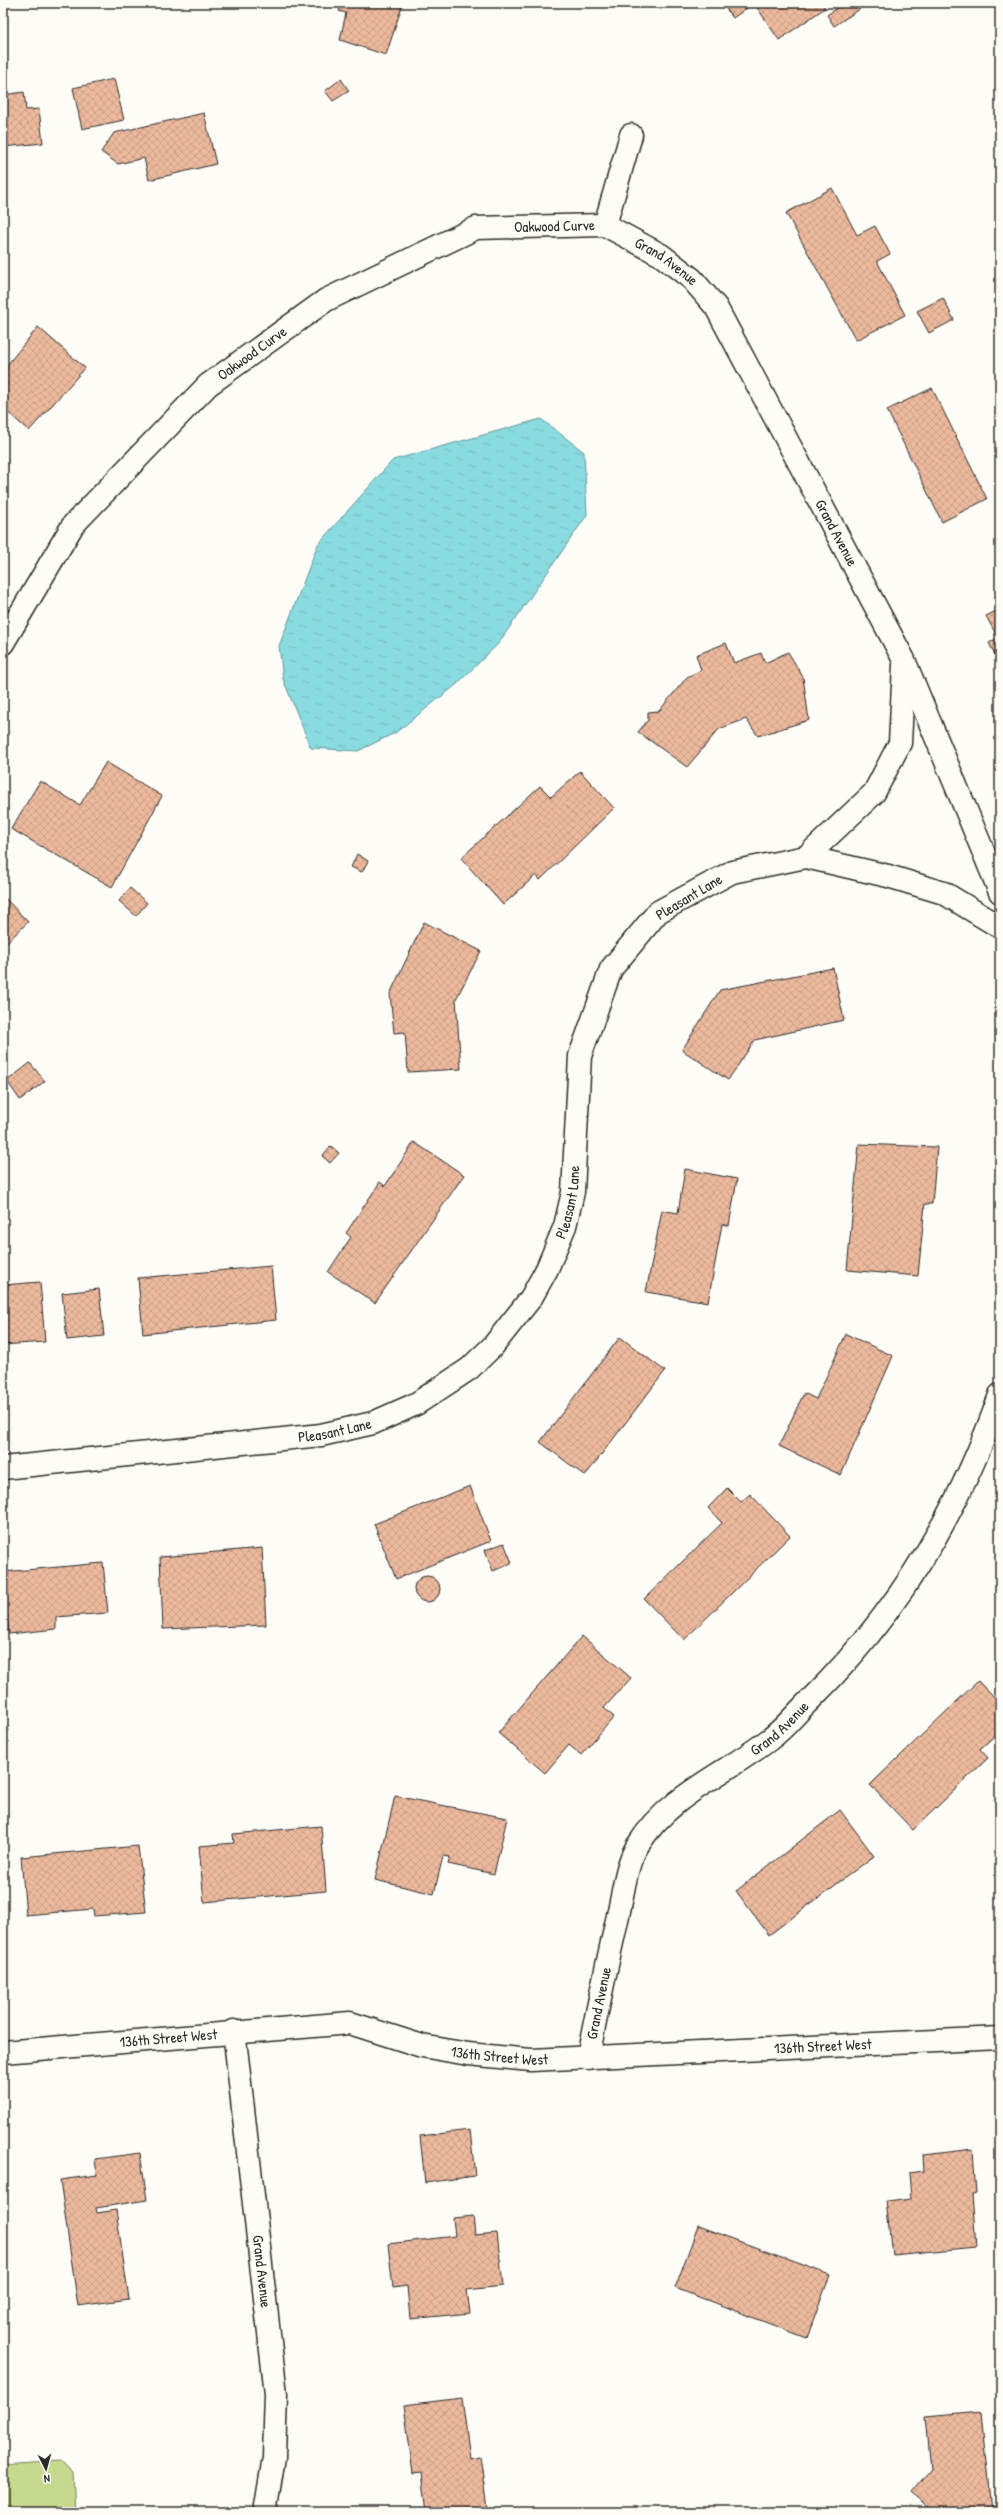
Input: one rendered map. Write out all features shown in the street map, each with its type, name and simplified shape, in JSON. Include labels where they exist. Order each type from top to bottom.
[{"type":"street","points":[[605,225],[631,135]]},
{"type":"street","name":"Oakwood Curve","points":[[3,643],[73,525],[208,385],[326,300],[476,228],[605,225]]},
{"type":"street","name":"Grand Avenue","points":[[605,225],[661,255],[692,279],[716,307],[904,660],[1000,892]]},
{"type":"street","points":[[806,857],[874,793],[900,743],[904,660]]},
{"type":"street","name":"Pleasant Lane","points":[[3,1468],[321,1435],[374,1422],[416,1404],[469,1369],[493,1346],[531,1298],[547,1270],[565,1226],[573,1192],[580,1056],[611,968],[658,912],[732,872],[806,857],[888,876],[944,893],[1000,927]]},
{"type":"street","name":"Grand Avenue","points":[[588,2058],[605,1965],[630,1862],[638,1845],[666,1810],[771,1739],[839,1671],[882,1619],[912,1576],[954,1506],[985,1438],[1000,1395]]},
{"type":"street","name":"136th Street West","points":[[3,2052],[234,2031],[350,2023],[422,2046],[468,2054],[531,2060],[1000,2038]]},
{"type":"street","name":"Grand Avenue","points":[[234,2031],[276,2394],[274,2457],[265,2512]]},
{"type":"green space","points":[[61,2461],[73,2473],[75,2512],[3,2512],[3,2465]]},
{"type":"water","points":[[541,419],[584,452],[587,515],[498,644],[456,685],[395,733],[358,751],[311,748],[283,679],[279,646],[318,544],[393,460]]},
{"type":"building","points":[[342,3],[403,3],[386,55],[340,40],[346,13],[339,11]]},
{"type":"building","points":[[722,3],[754,3],[733,18]]},
{"type":"building","points":[[754,3],[822,3],[825,8],[779,40]]},
{"type":"building","points":[[844,3],[855,3],[860,9],[834,26],[827,15]]},
{"type":"building","points":[[114,79],[124,120],[82,129],[73,88]]},
{"type":"building","points":[[341,79],[349,91],[333,101],[325,91]]},
{"type":"building","points":[[24,92],[26,110],[39,109],[43,143],[3,147],[3,95]]},
{"type":"building","points":[[204,113],[216,164],[149,180],[144,158],[118,164],[101,152],[114,133]]},
{"type":"building","points":[[832,188],[857,235],[875,226],[890,254],[877,261],[905,315],[856,340],[786,213]]},
{"type":"building","points":[[943,298],[954,320],[929,333],[917,311]]},
{"type":"building","points":[[38,327],[85,368],[29,431],[3,408],[3,370]]},
{"type":"building","points":[[932,388],[987,499],[942,522],[887,410]]},
{"type":"building","points":[[1000,609],[1000,664],[989,643],[998,638],[986,616]]},
{"type":"building","points":[[726,643],[734,663],[761,653],[765,663],[788,652],[803,677],[809,720],[758,736],[746,719],[719,729],[687,767],[638,732],[648,720],[648,712],[659,711],[687,677],[701,670],[696,655]]},
{"type":"building","points":[[106,762],[162,796],[112,887],[11,829],[40,781],[80,805]]},
{"type":"building","points":[[580,771],[614,808],[540,880],[536,875],[503,905],[461,858],[540,786],[551,797]]},
{"type":"building","points":[[357,854],[368,861],[362,872],[351,867]]},
{"type":"building","points":[[130,888],[147,903],[136,916],[119,901]]},
{"type":"building","points":[[3,896],[28,922],[3,946]]},
{"type":"building","points":[[424,922],[481,951],[456,999],[461,1069],[408,1072],[405,1032],[394,1033],[390,994]]},
{"type":"building","points":[[833,968],[844,1020],[755,1040],[728,1080],[682,1050],[720,990]]},
{"type":"building","points":[[30,1063],[45,1081],[20,1100],[7,1081]]},
{"type":"building","points":[[414,1142],[464,1175],[375,1303],[328,1272],[351,1237],[346,1233],[380,1182],[385,1186]]},
{"type":"building","points":[[859,1144],[937,1147],[932,1204],[925,1204],[918,1276],[847,1270]]},
{"type":"building","points":[[331,1146],[339,1153],[330,1163],[322,1156]]},
{"type":"building","points":[[685,1169],[737,1179],[729,1226],[722,1224],[708,1302],[646,1292],[662,1210],[678,1213]]},
{"type":"building","points":[[271,1266],[276,1320],[143,1334],[138,1278]]},
{"type":"building","points":[[40,1282],[45,1342],[3,1345],[3,1285]]},
{"type":"building","points":[[99,1289],[104,1336],[67,1340],[62,1293]]},
{"type":"building","points":[[846,1334],[893,1356],[841,1475],[779,1446],[804,1393],[816,1399]]},
{"type":"building","points":[[620,1337],[665,1371],[585,1476],[540,1442]]},
{"type":"building","points":[[470,1486],[491,1541],[396,1579],[374,1524]]},
{"type":"building","points":[[727,1488],[741,1502],[750,1494],[790,1536],[684,1640],[644,1599],[722,1523],[708,1508]]},
{"type":"building","points":[[504,1543],[512,1563],[493,1571],[485,1550]]},
{"type":"building","points":[[262,1548],[266,1625],[163,1629],[160,1557]]},
{"type":"building","points":[[103,1563],[108,1613],[56,1617],[56,1629],[9,1634],[3,1572]]},
{"type":"building","points":[[427,1576],[436,1580],[440,1589],[436,1598],[427,1602],[418,1598],[414,1589],[418,1580]]},
{"type":"building","points":[[582,1636],[631,1678],[604,1708],[614,1717],[581,1755],[569,1745],[545,1773],[498,1733]]},
{"type":"building","points":[[978,1681],[1000,1704],[1000,1731],[980,1749],[988,1758],[913,1830],[870,1785]]},
{"type":"building","points":[[395,1796],[507,1818],[494,1874],[448,1864],[450,1857],[443,1856],[434,1894],[375,1880]]},
{"type":"building","points":[[840,1810],[874,1856],[769,1935],[736,1891]]},
{"type":"building","points":[[321,1826],[326,1891],[204,1902],[199,1846],[234,1843],[233,1834]]},
{"type":"building","points":[[138,1846],[146,1912],[94,1916],[93,1909],[26,1915],[21,1857]]},
{"type":"building","points":[[470,2130],[475,2176],[425,2183],[420,2136]]},
{"type":"building","points":[[973,2149],[976,2194],[972,2195],[976,2247],[892,2255],[886,2201],[911,2198],[909,2173],[924,2171],[923,2155]]},
{"type":"building","points":[[140,2153],[147,2200],[96,2208],[97,2213],[116,2210],[129,2299],[78,2306],[60,2180],[97,2175],[95,2159]]},
{"type":"building","points":[[473,2216],[475,2235],[497,2233],[503,2286],[467,2290],[470,2313],[410,2319],[407,2286],[393,2288],[388,2244],[455,2236],[453,2218]]},
{"type":"building","points":[[698,2226],[830,2275],[807,2338],[675,2288]]},
{"type":"building","points":[[462,2398],[470,2458],[480,2456],[487,2508],[481,2508],[482,2512],[427,2512],[422,2472],[413,2473],[404,2405]]},
{"type":"building","points":[[982,2412],[992,2512],[934,2512],[911,2493],[931,2469],[926,2417]]}]
